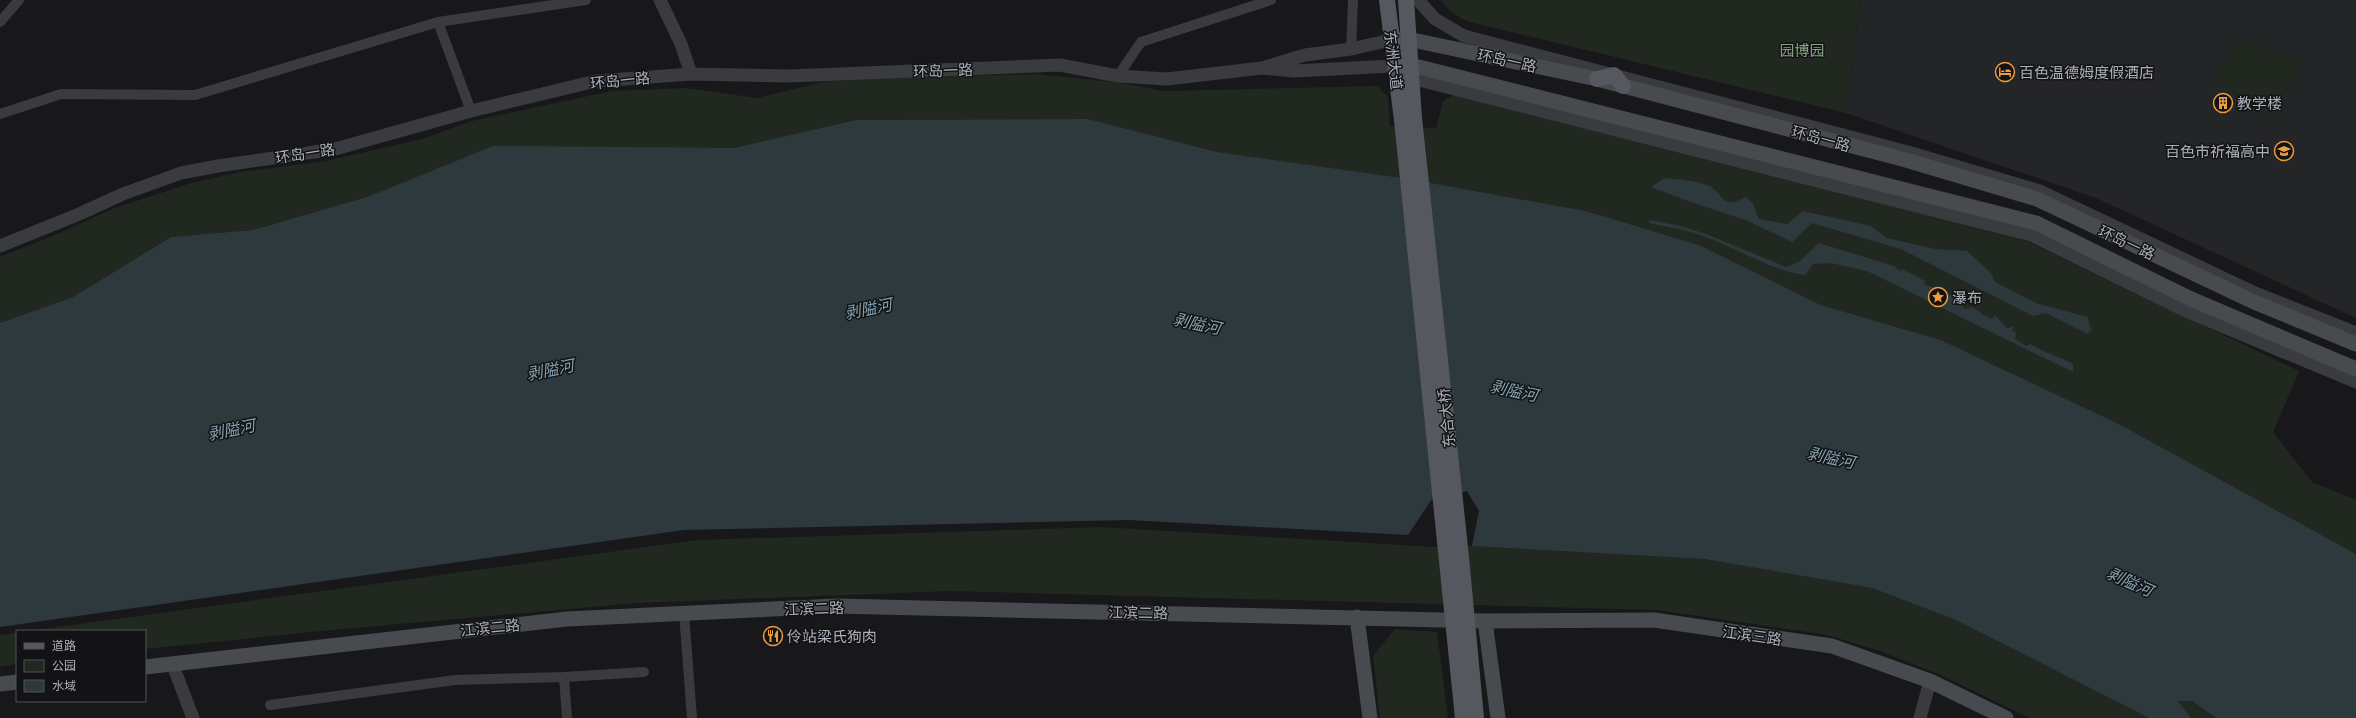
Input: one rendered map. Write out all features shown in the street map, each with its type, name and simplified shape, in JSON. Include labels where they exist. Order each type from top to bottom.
[{"type":"main road","name":"东洲大道","points":[[1387,0],[1394,71],[1408,119]]},
{"type":"main road","name":"东洲大道","points":[[1406,0],[1408,39],[1412,71],[1408,119]]},
{"type":"main road","name":"环岛一路","points":[[1391,40],[1408,39],[1597,79]]},
{"type":"main road","name":"环岛一路","points":[[1394,71],[1412,71],[2036,224],[2191,299],[2356,369]]},
{"type":"main road","points":[[1597,79],[1619,81]]},
{"type":"main road","name":"环岛一路","points":[[1619,81],[1906,160],[2037,199],[2252,301],[2356,344]]},
{"type":"main road","name":"东合大桥","points":[[1408,119],[1463,718]]},
{"type":"main road","name":"东合大桥","points":[[1408,119],[1461,557],[1476,718]]},
{"type":"main road","name":"江滨二路","points":[[146,667],[567,619],[836,606],[1485,621]]},
{"type":"main road","points":[[1357,617],[1370,718]]},
{"type":"main road","name":"江滨三路","points":[[1485,621],[1654,620],[1832,646],[1930,681],[2006,718]]},
{"type":"main road","points":[[1485,621],[1498,718]]},
{"type":"main road","points":[[0,684],[16,682]]},
{"type":"street","points":[[0,22],[20,0]]},
{"type":"street","points":[[0,114],[61,94],[196,95],[438,22],[586,0]]},
{"type":"street","points":[[660,0],[681,44],[690,74]]},
{"type":"street","points":[[1118,76],[1141,42],[1272,0]]},
{"type":"street","points":[[1351,49],[1353,0]]},
{"type":"street","points":[[1418,0],[1435,19],[1464,36],[1619,81],[1908,152],[2040,191],[2255,293],[2356,333]]},
{"type":"street","points":[[438,22],[472,111]]},
{"type":"street","name":"环岛一路","points":[[0,246],[77,215],[123,194],[181,173],[218,166],[335,149],[472,111],[596,80],[690,74],[789,76],[1060,65],[1118,76],[1167,79],[1262,68],[1305,55],[1351,49],[1391,40]]},
{"type":"street","name":"环岛一路","points":[[1262,68],[1294,72],[1394,71]]},
{"type":"street","points":[[1412,71],[2031,235],[2186,311],[2356,382]]},
{"type":"street","points":[[684,613],[692,718]]},
{"type":"street","points":[[172,663],[193,718]]},
{"type":"street","points":[[270,705],[456,680],[564,678],[644,672]]},
{"type":"street","points":[[564,678],[567,718]]},
{"type":"street","points":[[1920,718],[1930,681]]},
{"type":"shaded area","points":[[1860,0],[2356,0],[2356,318],[2096,198],[1846,113]]},
{"type":"green space","name":"园博园","points":[[1441,0],[1860,0],[1846,113],[1466,21],[1451,12]]},
{"type":"green space","points":[[2240,36],[2273,57],[2279,49],[2302,63],[2270,116],[2213,81]]},
{"type":"green space","points":[[1036,74],[1114,82],[1164,91],[1378,86],[1388,97],[1390,126],[1436,128],[1443,101],[1455,94],[2027,241],[2299,371],[2273,432],[2312,482],[2356,500],[2356,554],[2119,424],[1941,340],[1821,305],[1699,245],[1586,211],[1475,191],[1217,152],[1088,119],[856,120],[734,148],[370,196],[253,230],[171,237],[73,297],[0,323],[0,257],[60,233],[112,209],[188,184],[240,172],[326,161],[422,139],[472,121],[612,91],[685,88],[757,98],[823,82],[870,78]]},
{"type":"green space","points":[[1102,527],[1435,547],[1472,546],[1704,559],[1872,588],[1956,620],[2149,718],[2029,718],[1943,676],[1880,651],[1827,635],[1658,610],[950,591],[636,603],[321,631],[146,649],[146,630],[35,630],[697,540]]},
{"type":"green space","points":[[1395,629],[1437,632],[1448,718],[1380,718],[1373,656]]},
{"type":"green space","points":[[16,633],[16,664],[0,667],[0,635]]},
{"type":"green space","points":[[2177,701],[2192,701],[2216,718],[2191,718]]},
{"type":"water","name":"剥隘河","points":[[1088,119],[1217,152],[1408,179],[1586,211],[1699,245],[1821,305],[1941,340],[2119,424],[2356,554],[2356,718],[2216,718],[2192,701],[2178,701],[2191,718],[2149,718],[1956,620],[1872,588],[1704,559],[1472,546],[1479,511],[1467,491],[1432,499],[1408,535],[1129,520],[684,530],[0,627],[0,323],[73,297],[171,237],[253,230],[370,196],[493,146],[734,148],[856,120]]},
{"type":"water","points":[[1665,178],[1693,181],[1704,184],[1714,189],[1727,202],[1738,201],[1746,197],[1753,204],[1759,219],[1787,224],[1803,211],[1871,226],[1887,238],[1935,249],[1967,251],[1991,273],[1995,282],[2036,303],[2087,317],[2092,330],[2087,334],[2046,313],[2033,316],[1901,249],[1812,223],[1792,242],[1748,221],[1651,187]]},
{"type":"water","name":"瀑布","points":[[1649,220],[1681,226],[1706,234],[1786,267],[1799,262],[1819,243],[1894,266],[1900,271],[1902,269],[1925,281],[1924,284],[1936,289],[1937,287],[1958,299],[1964,309],[1973,307],[1985,316],[1992,319],[1995,315],[2007,328],[2014,326],[2012,330],[2016,333],[2015,339],[2026,346],[2030,344],[2073,364],[2073,372],[1867,271],[1831,263],[1813,264],[1805,275],[1779,269],[1706,237],[1649,223]]},
{"type":"place","name":"百色温德姆度假酒店","points":[[2005,72]]},
{"type":"place","name":"教学楼","points":[[2223,103]]},
{"type":"place","name":"百色市祈福高中","points":[[2284,151]]},
{"type":"place","name":"瀑布","points":[[1938,297]]},
{"type":"place","name":"伶站梁氏狗肉","points":[[773,636]]}]
